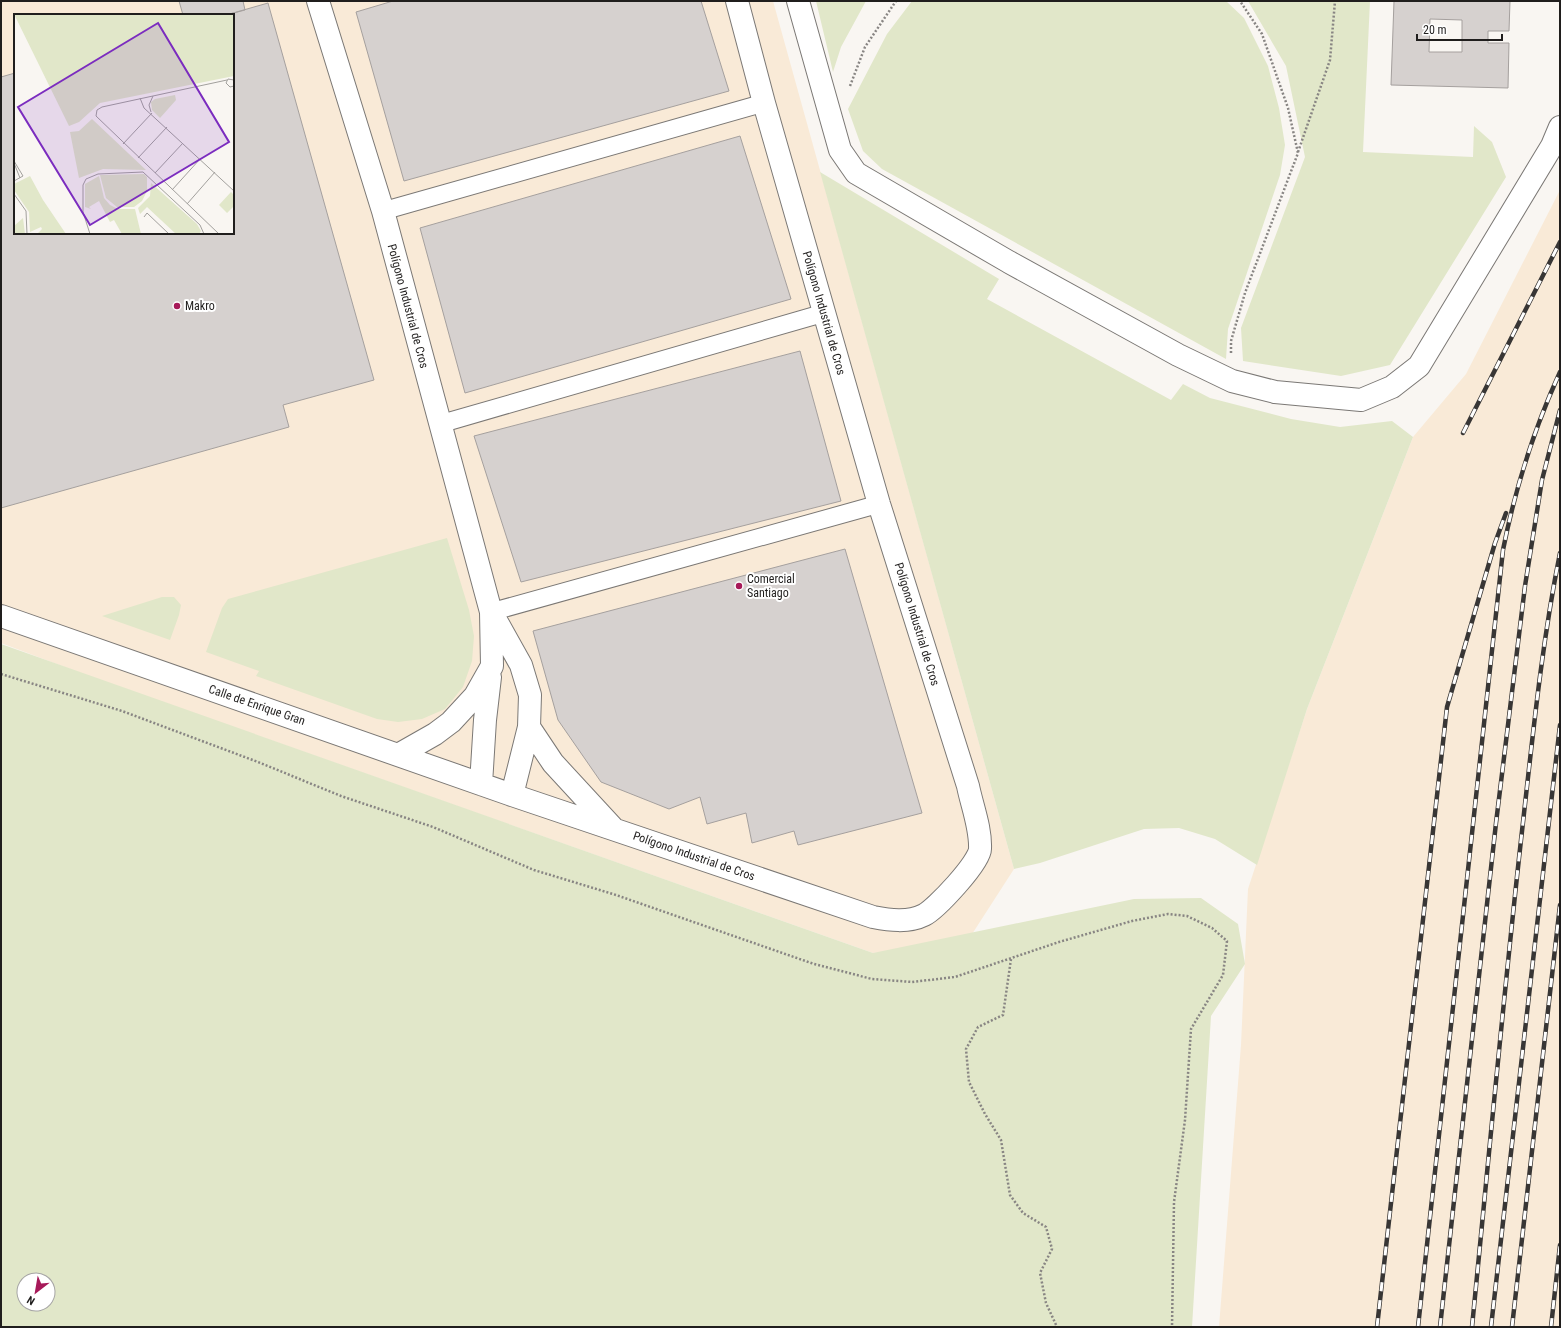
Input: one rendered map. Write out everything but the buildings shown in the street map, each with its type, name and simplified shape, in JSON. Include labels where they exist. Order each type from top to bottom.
[{"type":"street","name":"Polígono Industrial de Cros","points":[[318,1],[383,211],[491,612],[492,666],[485,720],[481,784]]},
{"type":"street","name":"Polígono Industrial de Cros","points":[[491,612],[521,665],[530,695],[529,727],[512,795],[873,917],[894,921],[924,915],[960,880],[981,850],[978,827],[968,786],[880,504],[764,103],[737,1]]},
{"type":"street","points":[[798,1],[840,150],[856,173],[1009,262],[1178,355],[1232,381],[1275,392],[1360,400],[1392,387],[1419,366],[1552,146],[1560,127]]},
{"type":"street","name":"Calle de Enrique Gran","points":[[1,616],[512,795]]},
{"type":"street","name":"Polígono Industrial de Cros","points":[[398,755],[435,734],[451,722],[475,696],[491,668]]},
{"type":"street","name":"Polígono Industrial de Cros","points":[[529,727],[553,763],[614,829]]},
{"type":"lane","points":[[383,211],[764,103]]},
{"type":"lane","points":[[440,424],[824,313]]},
{"type":"lane","points":[[491,612],[880,504]]},
{"type":"path","points":[[848,91],[865,47],[896,1]]},
{"type":"path","points":[[1240,1],[1262,34],[1288,108],[1298,153]]},
{"type":"path","points":[[1232,381],[1231,341],[1245,293],[1298,153],[1330,60],[1335,1]]},
{"type":"path","points":[[1,674],[122,711],[258,762],[341,796],[433,827],[534,870],[623,898],[814,964],[872,979],[912,982],[955,977],[1059,942],[1132,921],[1168,914],[1187,916],[1212,928],[1227,941],[1223,975],[1191,1029],[1185,1120],[1174,1202],[1172,1327]]},
{"type":"path","points":[[1011,959],[1003,1015],[978,1027],[966,1049],[970,1082],[985,1114],[1001,1140],[1010,1195],[1023,1213],[1046,1227],[1052,1249],[1040,1273],[1046,1303],[1057,1327]]},
{"type":"shaded area","points":[[1,1],[773,1],[1014,869],[965,945],[873,953],[78,672],[1,643]]},
{"type":"shaded area","points":[[1560,190],[1560,1327],[1219,1327],[1241,1045],[1248,889],[1307,709],[1413,437],[1466,374]]},
{"type":"green space","points":[[816,1],[866,1],[841,47],[833,72]]},
{"type":"green space","points":[[912,1],[1226,1],[1244,18],[1268,66],[1279,108],[1285,145],[1280,175],[1228,329],[1226,359],[882,169],[863,151],[848,109],[887,34]]},
{"type":"green space","points":[[1248,1],[1370,1],[1363,152],[1473,157],[1474,126],[1492,142],[1506,177],[1390,365],[1341,376],[1243,361],[1241,328],[1305,157],[1286,66]]},
{"type":"green space","points":[[820,172],[999,279],[987,299],[1171,400],[1183,384],[1210,398],[1291,419],[1340,427],[1392,421],[1413,437],[1307,709],[1257,865],[1215,839],[1179,828],[1144,829],[1040,863],[1014,869]]},
{"type":"green space","points":[[447,538],[469,610],[474,636],[472,661],[463,687],[445,709],[422,719],[398,722],[377,719],[256,676],[259,671],[206,652],[222,608],[228,599]]},
{"type":"green space","points":[[162,597],[174,597],[181,605],[170,640],[102,616]]},
{"type":"green space","points":[[1,644],[873,953],[1134,899],[1201,898],[1238,924],[1245,964],[1211,1016],[1192,1327],[1,1327]]},
{"type":"railway","points":[[1463,433],[1560,242]]},
{"type":"railway","points":[[1418,1327],[1503,550],[1513,504],[1526,460],[1542,415],[1560,372]]},
{"type":"railway","points":[[1440,1327],[1496,823],[1525,586],[1542,480],[1560,410]]},
{"type":"railway","points":[[1377,1327],[1447,707],[1495,543],[1506,513]]},
{"type":"railway","points":[[1472,1327],[1508,962],[1533,732],[1547,624],[1560,553]]},
{"type":"railway","points":[[1491,1327],[1560,725]]},
{"type":"railway","points":[[1512,1327],[1560,905]]},
{"type":"railway","points":[[1551,1327],[1560,1245]]},
{"type":"place","name":"Makro","points":[[177,306]]},
{"type":"place","name":"Comercial Santiago","points":[[739,586]]}]
